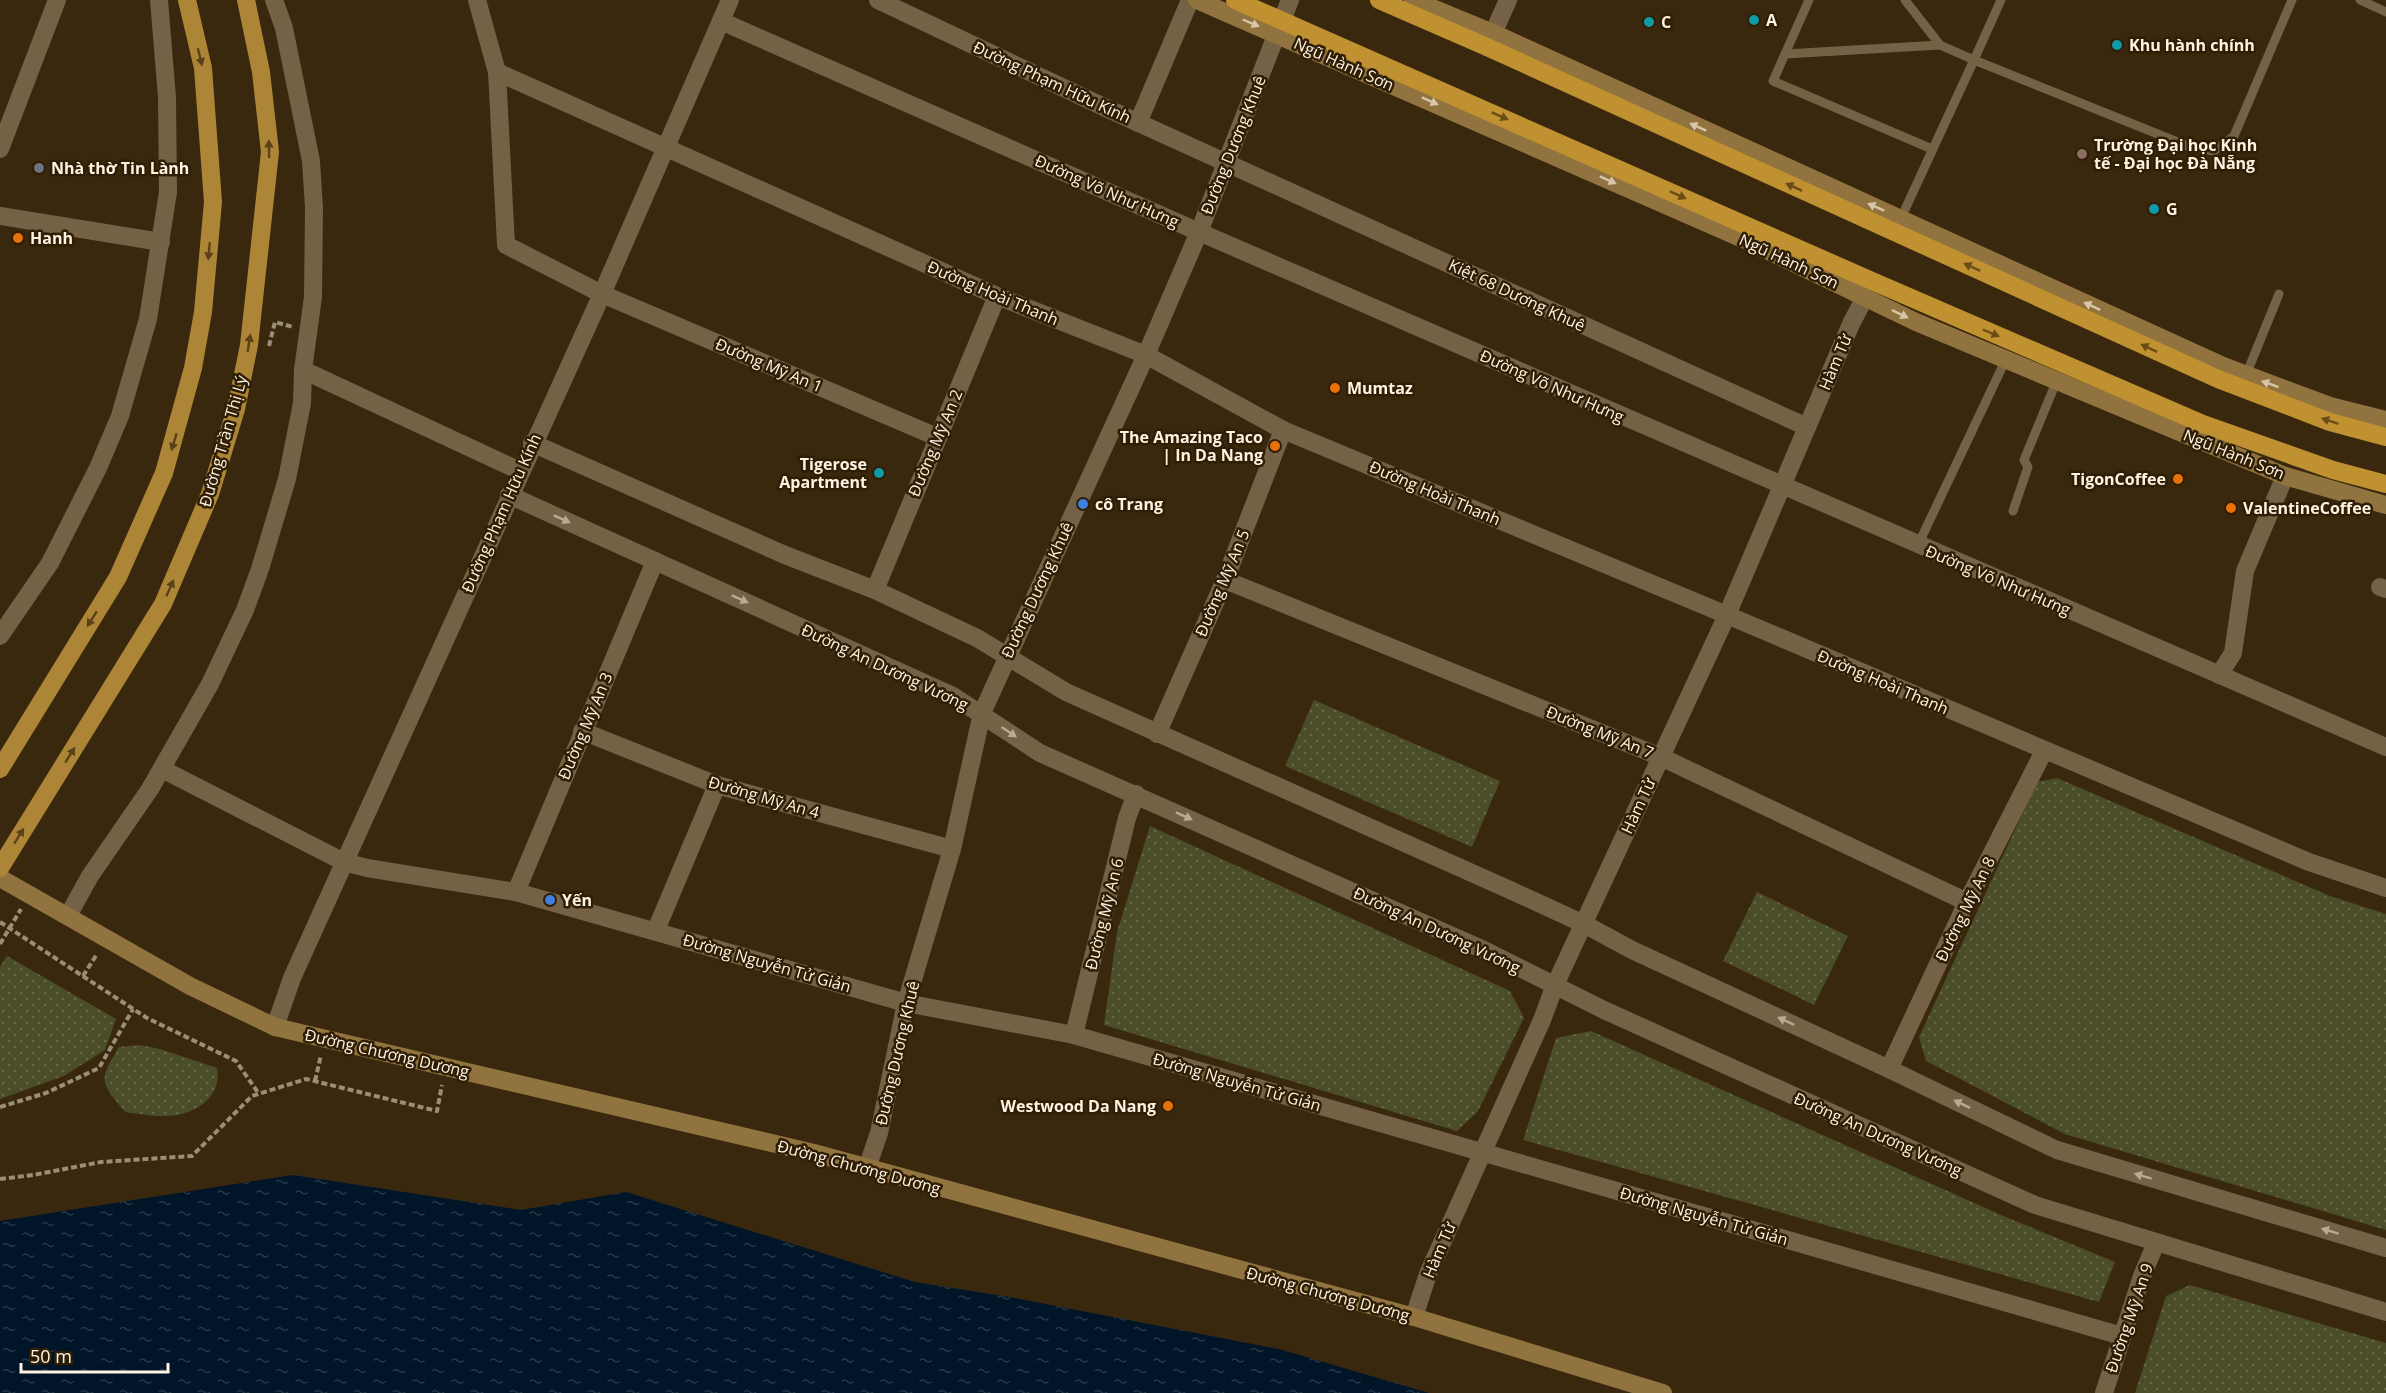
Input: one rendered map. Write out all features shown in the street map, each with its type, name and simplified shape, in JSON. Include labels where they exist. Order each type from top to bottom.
[{"type":"highway","name":"Ngũ Hành Sơn","points":[[1235,0],[1280,27],[1869,289],[2203,424],[2333,470],[2386,484]]},
{"type":"highway","points":[[1379,0],[1490,40],[1898,225],[2218,380],[2330,422],[2386,437]]},
{"type":"main road","points":[[0,769],[118,577],[164,473],[188,388],[203,312],[213,202],[203,68],[186,0]]},
{"type":"main road","name":"Đường Trần Thị Lý","points":[[0,868],[163,604],[210,494],[236,409],[249,345],[270,152],[261,72],[246,0]]},
{"type":"main road","name":"Ngũ Hành Sơn","points":[[1197,0],[1280,27]]},
{"type":"main road","points":[[1413,0],[1490,40]]},
{"type":"main road","points":[[1898,225],[2246,375],[2330,406],[2386,420]]},
{"type":"main road","name":"Ngũ Hành Sơn","points":[[1869,289],[1916,321],[2285,476],[2386,505]]},
{"type":"main road","name":"Đường Chương Dương","points":[[0,878],[190,986],[275,1027],[814,1153],[1414,1317],[1663,1393]]},
{"type":"street","points":[[0,149],[57,0]]},
{"type":"street","points":[[0,636],[5,616],[50,563],[98,468],[120,416],[148,319],[168,192],[167,97],[159,0]]},
{"type":"street","points":[[68,916],[90,876],[162,769],[210,684],[245,610],[287,479],[302,403],[303,370],[313,287],[314,247],[311,161],[284,28],[274,0]]},
{"type":"street","points":[[477,0],[497,72]]},
{"type":"street","name":"Đường Phạm Hữu Kính","points":[[275,1027],[292,978],[532,443],[602,294],[730,0]]},
{"type":"street","name":"Đường Phạm Hữu Kính","points":[[878,0],[1226,162]]},
{"type":"street","points":[[1138,123],[1190,0]]},
{"type":"street","name":"Đường Dương Khuê","points":[[867,1168],[879,1133],[906,1004],[952,849],[982,713],[1146,355],[1199,232],[1290,0]]},
{"type":"street","points":[[1490,40],[1508,0]]},
{"type":"street","name":"Đường Võ Như Hưng","points":[[721,21],[1199,232],[2386,747]]},
{"type":"street","name":"Đường Hoài Thanh","points":[[497,72],[997,296],[1146,355],[1283,430],[2309,862],[2386,888]]},
{"type":"street","name":"Đường Mỹ An 1","points":[[497,72],[506,245],[602,294],[937,437]]},
{"type":"street","name":"Kiệt 68 Dương Khuê","points":[[1226,162],[1807,427]]},
{"type":"street","points":[[0,216],[161,242]]},
{"type":"street","name":"Hàm Tử","points":[[1414,1317],[1428,1274],[1542,1020],[1555,985],[1727,615],[1851,324],[1869,289]]},
{"type":"street","name":"Đường Mỹ An 2","points":[[875,590],[997,296]]},
{"type":"street","points":[[303,370],[520,471]]},
{"type":"street","name":"Đường Mỹ An 5","points":[[1157,734],[1225,580],[1283,430]]},
{"type":"street","points":[[532,443],[785,555],[875,590],[977,638],[1066,692],[1584,924],[1632,950],[1889,1069],[2056,1150],[2386,1248]]},
{"type":"street","points":[[2219,675],[2233,653],[2245,571],[2285,476]]},
{"type":"street","name":"Đường An Dương Vương","points":[[509,495],[953,696],[1040,753],[1484,950],[1604,1010],[2035,1205],[2386,1312]]},
{"type":"street","name":"Đường Mỹ An 3","points":[[516,892],[655,561]]},
{"type":"street","name":"Đường Mỹ An 7","points":[[1225,580],[1661,757],[1967,902]]},
{"type":"street","name":"Đường Mỹ An 4","points":[[582,731],[717,785],[952,849]]},
{"type":"street","name":"Đường Mỹ An 8","points":[[1889,1069],[1967,902],[2044,751]]},
{"type":"street","name":"Đường Nguyễn Tử Giản","points":[[162,769],[344,862],[367,868],[516,892],[656,930],[906,1004],[1074,1035],[2122,1336]]},
{"type":"street","points":[[656,930],[717,785]]},
{"type":"street","name":"Đường Mỹ An 6","points":[[1074,1035],[1127,818],[1136,794]]},
{"type":"street","name":"Đường Mỹ An 9","points":[[2104,1393],[2142,1276],[2156,1243]]},
{"type":"lane","points":[[1809,0],[1773,81],[1932,149]]},
{"type":"lane","points":[[1905,0],[1940,45]]},
{"type":"lane","points":[[1898,225],[2001,0]]},
{"type":"lane","points":[[1785,54],[1940,45],[2190,147],[2214,151],[2234,136],[2292,0]]},
{"type":"lane","points":[[2360,0],[2386,12]]},
{"type":"lane","points":[[2246,375],[2280,294]]},
{"type":"lane","points":[[1918,545],[2006,359]]},
{"type":"lane","points":[[2013,512],[2028,467],[2024,460],[2057,380]]},
{"type":"path","points":[[0,944],[29,896]]},
{"type":"path","points":[[0,922],[147,1018],[236,1060],[259,1094]]},
{"type":"path","points":[[83,976],[106,939]]},
{"type":"path","points":[[0,1107],[46,1093],[99,1068],[134,1009]]},
{"type":"path","points":[[315,1081],[325,1038]]},
{"type":"path","points":[[0,1179],[101,1162],[192,1156],[252,1096],[306,1078],[437,1111],[446,1066]]},
{"type":"green space","points":[[1314,700],[1500,781],[1472,847],[1285,766]]},
{"type":"green space","points":[[2057,778],[2330,896],[2386,914],[2386,1230],[2065,1134],[1926,1061],[1919,1037],[2037,782]]},
{"type":"green space","points":[[1150,826],[1510,991],[1524,1018],[1478,1111],[1457,1131],[1104,1025],[1117,932]]},
{"type":"green space","points":[[1757,892],[1848,936],[1814,1005],[1723,961]]},
{"type":"green space","points":[[7,956],[116,1019],[105,1050],[64,1076],[0,1099],[0,967]]},
{"type":"green space","points":[[1591,1031],[2001,1215],[2115,1262],[2099,1302],[1523,1140],[1556,1038]]},
{"type":"green space","points":[[140,1045],[160,1049],[217,1068],[218,1077],[213,1093],[202,1105],[177,1115],[157,1116],[125,1112],[107,1087],[105,1075],[119,1047]]},
{"type":"green space","points":[[2190,1285],[2386,1343],[2386,1393],[2135,1393],[2166,1296]]},
{"type":"water","points":[[293,1175],[521,1210],[626,1192],[915,1282],[1015,1298],[1279,1349],[1429,1393],[0,1393],[0,1221]]},
{"type":"place","name":"A","points":[[1754,20]]},
{"type":"place","name":"C","points":[[1649,22]]},
{"type":"place","name":"Khu hành chính","points":[[2117,45]]},
{"type":"place","name":"Trường Đại học Kinh tế - Đại học Đà Nẵng","points":[[2082,154]]},
{"type":"place","name":"Nhà thờ Tin Lành","points":[[39,168]]},
{"type":"place","name":"G","points":[[2154,209]]},
{"type":"place","name":"Hanh","points":[[18,238]]},
{"type":"place","name":"Mumtaz","points":[[1335,388]]},
{"type":"place","name":"The Amazing Taco | In Da Nang","points":[[1275,446]]},
{"type":"place","name":"Tigerose Apartment","points":[[879,473]]},
{"type":"place","name":"TigonCoffee","points":[[2178,479]]},
{"type":"place","name":"cô Trang","points":[[1083,504]]},
{"type":"place","name":"ValentineCoffee","points":[[2231,508]]},
{"type":"place","name":"Yến","points":[[550,900]]},
{"type":"place","name":"Westwood Da Nang","points":[[1168,1106]]}]
